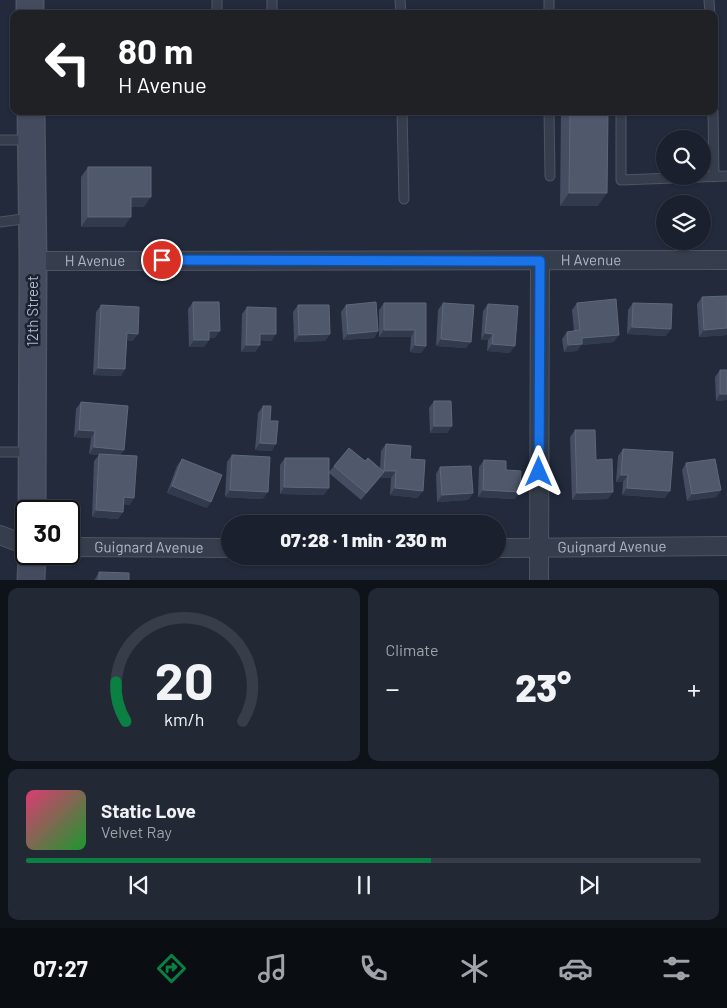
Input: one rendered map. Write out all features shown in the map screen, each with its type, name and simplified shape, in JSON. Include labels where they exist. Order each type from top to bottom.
[{"type":"main road","name":"12th Street","points":[[31,115],[33,261],[32,500]]},
{"type":"main road","points":[[31,580],[32,565]]},
{"type":"street","name":"H Avenue","points":[[33,261],[727,260]]},
{"type":"street","points":[[539,580],[540,261]]},
{"type":"street","points":[[0,535],[15,541]]},
{"type":"street","name":"Guignard Avenue","points":[[506,548],[727,546]]},
{"type":"street","name":"Guignard Avenue","points":[[80,547],[221,548]]},
{"type":"lane","points":[[402,115],[404,199]]},
{"type":"lane","points":[[550,115],[550,176]]},
{"type":"lane","points":[[621,115],[621,180],[727,176]]},
{"type":"lane","points":[[713,115],[714,176]]},
{"type":"lane","points":[[0,140],[32,140]]},
{"type":"lane","points":[[0,222],[32,218]]},
{"type":"lane","points":[[0,452],[32,452]]},
{"type":"building","points":[[570,115],[608,115],[607,193],[569,193]]},
{"type":"building","points":[[88,167],[151,167],[151,197],[131,197],[131,217],[88,217]]},
{"type":"building","points":[[727,296],[727,328],[704,330],[702,297]]},
{"type":"building","points":[[616,299],[619,335],[582,338],[582,344],[568,345],[567,332],[580,330],[577,303]]},
{"type":"building","points":[[193,302],[219,302],[220,331],[209,331],[209,340],[194,340]]},
{"type":"building","points":[[376,302],[378,331],[348,334],[346,305]]},
{"type":"building","points":[[384,303],[426,303],[426,346],[415,345],[415,330],[384,330]]},
{"type":"building","points":[[443,303],[474,305],[471,342],[441,339]]},
{"type":"building","points":[[633,303],[672,304],[671,329],[632,327]]},
{"type":"building","points":[[488,304],[518,306],[515,346],[492,344],[493,334],[485,333]]},
{"type":"building","points":[[101,305],[139,307],[138,334],[127,333],[125,369],[98,368]]},
{"type":"building","points":[[298,305],[329,305],[330,334],[299,335]]},
{"type":"building","points":[[247,307],[276,308],[276,334],[260,334],[260,345],[246,345]]},
{"type":"building","points":[[720,370],[727,370],[727,394],[720,394]]},
{"type":"building","points":[[434,401],[451,401],[452,426],[434,426]]},
{"type":"building","points":[[81,402],[128,406],[124,450],[94,447],[95,431],[79,430]]},
{"type":"building","points":[[263,406],[271,406],[270,421],[278,421],[276,444],[260,443]]},
{"type":"building","points":[[575,430],[595,430],[596,460],[612,459],[613,492],[577,493]]},
{"type":"building","points":[[386,444],[411,446],[410,459],[425,460],[423,491],[395,488],[396,471],[384,471]]},
{"type":"building","points":[[349,448],[365,461],[368,458],[384,472],[366,493],[334,466]]},
{"type":"building","points":[[623,449],[673,452],[670,491],[627,488],[628,475],[621,475]]},
{"type":"building","points":[[99,454],[137,456],[134,498],[124,497],[123,512],[96,510]]},
{"type":"building","points":[[232,455],[270,457],[268,492],[230,490]]},
{"type":"building","points":[[285,458],[329,458],[329,488],[284,487]]},
{"type":"building","points":[[182,459],[222,475],[211,502],[172,486]]},
{"type":"building","points":[[715,459],[721,490],[692,494],[686,463]]},
{"type":"building","points":[[484,460],[506,461],[506,470],[521,471],[520,492],[483,490]]},
{"type":"building","points":[[471,466],[473,493],[442,495],[440,467]]},
{"type":"building","points":[[99,572],[129,573],[129,580],[99,580]]},
{"type":"route","points":[[162,260],[540,261],[539,472]]}]
